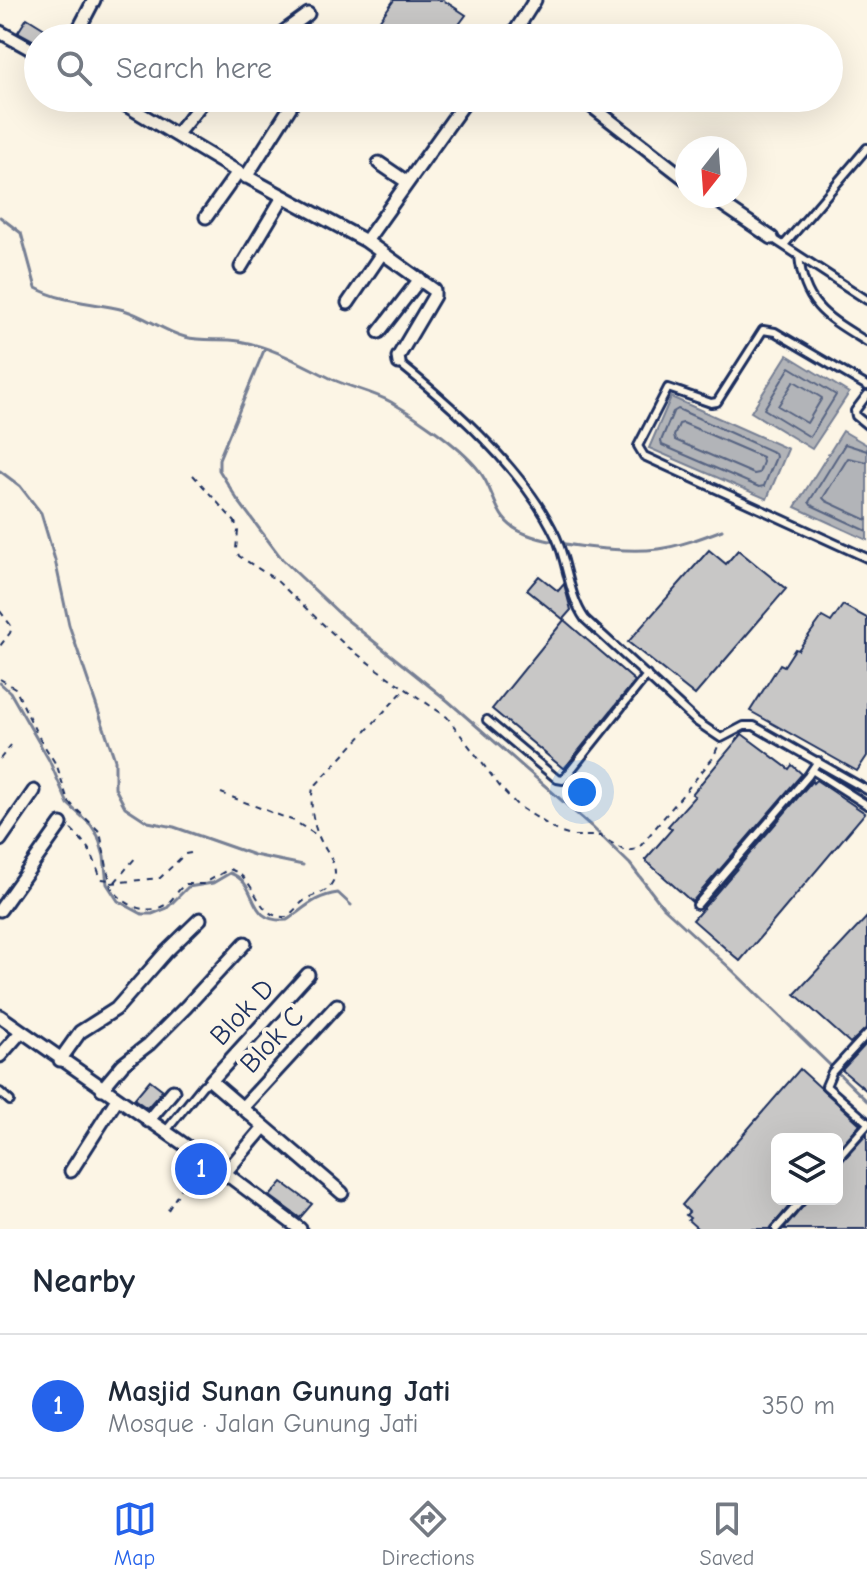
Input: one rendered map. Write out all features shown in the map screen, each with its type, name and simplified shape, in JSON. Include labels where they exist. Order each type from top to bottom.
[{"type":"street","points":[[81,24],[94,0]]},
{"type":"street","points":[[520,24],[535,0]]},
{"type":"street","points":[[294,24],[308,14]]},
{"type":"street","points":[[0,32],[24,45]]},
{"type":"street","points":[[137,112],[242,175],[366,241],[434,290],[434,296],[398,357],[399,363]]},
{"type":"street","points":[[176,135],[195,112]]},
{"type":"street","points":[[206,217],[242,175],[286,112]]},
{"type":"street","points":[[366,241],[458,112]]},
{"type":"street","points":[[599,112],[675,171]]},
{"type":"street","points":[[379,163],[407,182]]},
{"type":"street","points":[[241,267],[283,197]]},
{"type":"street","points":[[728,208],[772,238]]},
{"type":"street","points":[[348,303],[382,253]]},
{"type":"street","points":[[379,332],[420,279]]},
{"type":"street","points":[[0,840],[34,791]]},
{"type":"street","points":[[0,910],[61,824]]},
{"type":"street","points":[[60,1060],[80,1032],[116,1009],[200,919]]},
{"type":"street","points":[[102,1089],[127,1061],[163,1031],[245,943]]},
{"type":"street","name":"Blok D","points":[[211,1081],[308,974]]},
{"type":"street","name":"Blok C","points":[[242,1108],[337,1005]]},
{"type":"street","points":[[0,1016],[300,1229]]},
{"type":"street","points":[[0,1056],[21,1032]]},
{"type":"street","points":[[211,1081],[342,1193]]},
{"type":"street","points":[[148,1121],[173,1091]]},
{"type":"street","points":[[71,1171],[117,1099]]},
{"type":"street","points":[[225,1173],[264,1127]]},
{"type":"lane","points":[[784,245],[867,148]]},
{"type":"lane","points":[[772,238],[867,300]]},
{"type":"lane","points":[[799,256],[801,277],[819,309],[826,317],[867,342]]},
{"type":"lane","points":[[867,386],[775,332],[763,330],[717,402],[711,403],[673,387],[668,388],[638,446],[644,456],[867,558]]},
{"type":"lane","points":[[399,363],[456,410],[532,497],[557,538],[579,611],[696,721],[721,738],[744,726],[754,726],[867,790]]},
{"type":"lane","points":[[867,395],[855,411],[856,416],[867,425]]},
{"type":"lane","points":[[487,720],[557,779],[563,780],[647,675]]},
{"type":"lane","points":[[697,905],[818,761]]},
{"type":"lane","points":[[812,770],[867,805]]},
{"type":"lane","points":[[843,1152],[867,1124],[826,1086],[832,1072],[867,1034]]},
{"type":"lane","points":[[165,1132],[203,1085],[211,1081]]},
{"type":"lane","points":[[0,1092],[10,1101]]},
{"type":"lane","points":[[776,1229],[798,1205]]},
{"type":"path","points":[[193,475],[235,522],[239,556],[270,575],[343,643],[447,717],[518,806],[561,833],[600,836],[625,851],[638,849],[713,758],[721,738]]},
{"type":"path","points":[[0,611],[12,627],[0,646]]},
{"type":"path","points":[[0,679],[15,688],[37,734],[57,766],[68,801],[100,832],[110,882],[125,902],[149,911],[169,902],[186,884],[203,884],[229,869],[243,875],[268,913],[277,917],[286,917],[303,900],[326,890],[333,881],[336,870],[333,859],[319,837],[310,803],[313,788],[406,688]]},
{"type":"path","points":[[0,759],[11,745]]},
{"type":"path","points":[[221,793],[294,821],[319,837]]},
{"type":"path","points":[[61,824],[65,823],[88,846],[96,859],[101,879],[110,882],[160,878],[185,854],[196,852]]},
{"type":"path","points":[[110,882],[136,857]]},
{"type":"path","points":[[168,1210],[189,1176]]},
{"type":"water","points":[[787,355],[849,393],[812,449],[751,412]]},
{"type":"water","points":[[671,397],[788,449],[767,499],[649,448]]},
{"type":"water","points":[[843,431],[867,445],[867,540],[795,507]]},
{"type":"building","points":[[394,0],[443,0],[466,15],[459,24],[377,24]]},
{"type":"building","points":[[27,18],[37,24],[24,24],[24,35],[18,32]]},
{"type":"building","points":[[709,550],[726,564],[738,550],[786,589],[695,695],[628,642]]},
{"type":"building","points":[[539,576],[558,591],[564,584],[571,610],[563,619],[527,590]]},
{"type":"building","points":[[843,605],[867,618],[867,756],[857,771],[750,711],[780,664],[784,666],[822,617],[831,622]]},
{"type":"building","points":[[564,620],[635,681],[564,769],[492,709]]},
{"type":"building","points":[[742,734],[789,769],[792,765],[802,774],[692,902],[645,860],[672,829],[668,826],[695,796],[692,794]]},
{"type":"building","points":[[816,780],[865,813],[740,961],[693,920]]},
{"type":"building","points":[[867,917],[867,1028],[850,1043],[795,994]]},
{"type":"building","points":[[867,1043],[867,1091],[842,1070]]},
{"type":"building","points":[[800,1069],[860,1124],[843,1143],[843,1133],[771,1133],[771,1205],[790,1205],[770,1229],[698,1229],[688,1220],[690,1218],[686,1215],[689,1212],[682,1205]]},
{"type":"building","points":[[150,1080],[163,1090],[147,1108],[134,1099]]},
{"type":"building","points":[[867,1134],[867,1229],[784,1229],[804,1205],[843,1205],[843,1160]]},
{"type":"building","points":[[282,1182],[312,1204],[300,1218],[270,1196]]},
{"type":"waterway","points":[[0,217],[21,233],[36,288],[46,293],[124,310],[185,337],[239,341],[264,348],[401,408],[469,459],[484,477],[507,522],[526,534],[572,545],[644,550],[674,546],[722,530]]},
{"type":"waterway","points":[[265,348],[219,459],[219,470],[282,559],[341,615],[448,701],[591,826],[630,864],[663,907],[867,1101]]},
{"type":"waterway","points":[[0,471],[20,486],[41,513],[69,625],[115,760],[115,788],[125,807],[148,822],[174,827],[254,855],[303,865]]},
{"type":"waterway","points":[[0,683],[10,692],[49,760],[68,804],[91,825],[98,836],[107,884],[118,901],[142,914],[152,914],[167,908],[188,887],[213,883],[230,873],[246,885],[258,909],[273,919],[287,920],[317,899],[330,894],[338,893],[351,905]]},
{"type":"place","name":"Masjid Sunan Gunung Jati","points":[[201,1169]]}]
